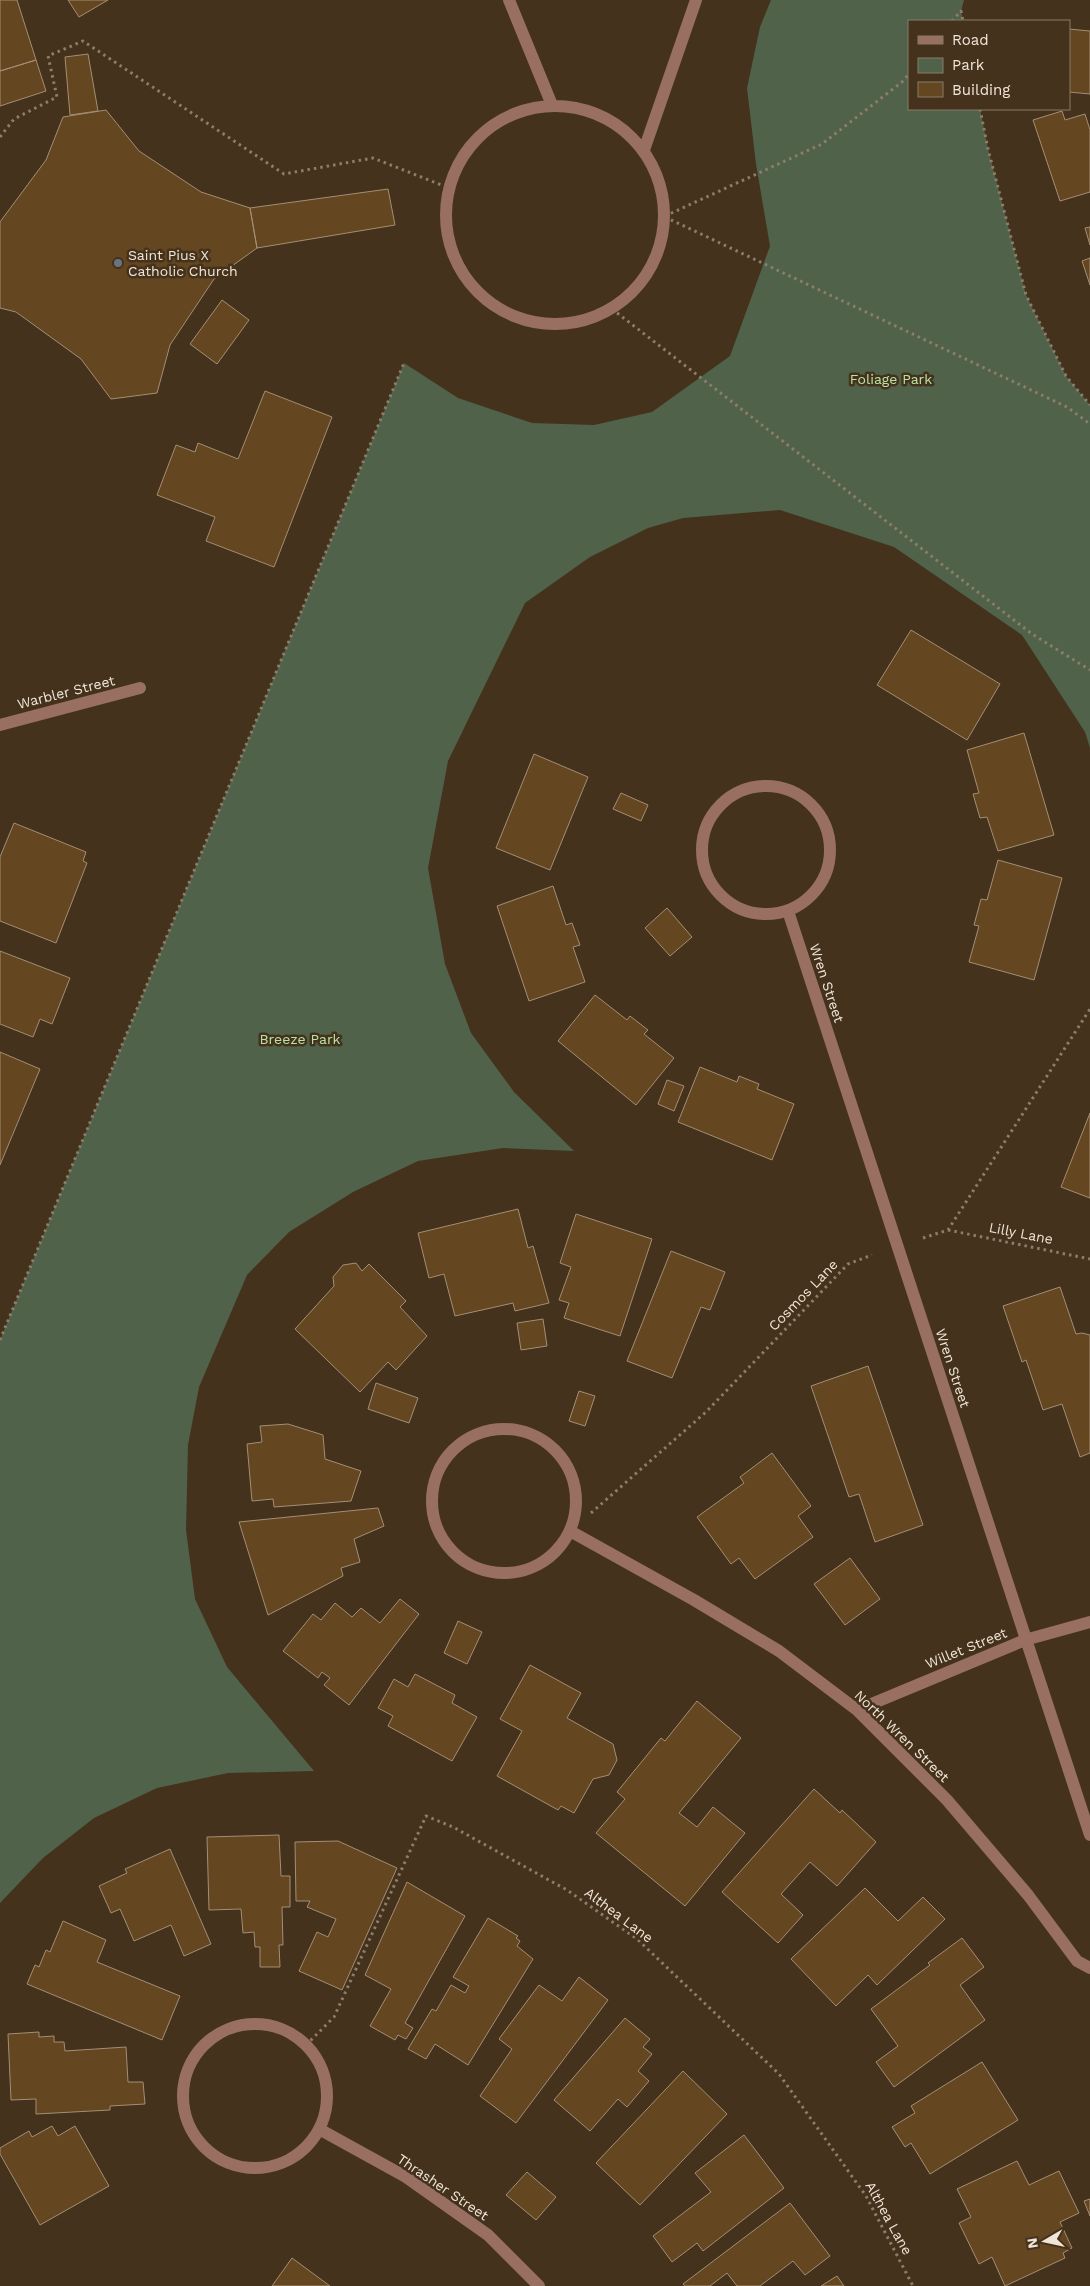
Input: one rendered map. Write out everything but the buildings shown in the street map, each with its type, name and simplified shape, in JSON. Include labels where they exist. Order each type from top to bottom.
[{"type":"street","points":[[509,0],[552,105]]},
{"type":"street","points":[[644,150],[696,0]]},
{"type":"street","points":[[552,105],[587,110],[619,125],[644,150],[660,182],[665,217],[658,253],[640,285],[612,309],[578,323],[541,324],[505,313],[476,291],[455,260],[446,224],[449,188],[463,155],[486,129],[517,112],[552,105]]},
{"type":"street","name":"Warbler Street","points":[[0,725],[140,688]]},
{"type":"street","points":[[766,786],[788,789],[808,801],[822,818],[829,840],[829,862],[821,883],[807,900],[788,911],[766,914],[744,911],[724,899],[710,882],[702,861],[703,839],[710,817],[724,800],[744,790],[766,786]]},
{"type":"street","name":"Wren Street","points":[[788,911],[1090,1835]]},
{"type":"street","points":[[497,1428],[518,1429],[539,1436],[556,1450],[568,1468],[576,1488],[576,1510],[570,1531],[558,1550],[542,1563],[522,1572],[500,1574],[479,1569],[460,1558],[444,1543],[435,1524],[431,1502],[434,1481],[443,1461],[457,1444],[476,1433],[497,1428]]},
{"type":"street","name":"North Wren Street","points":[[570,1531],[694,1600],[778,1651],[857,1710],[947,1800],[1028,1895],[1077,1961],[1090,1968]]},
{"type":"street","name":"Willet Street","points":[[857,1710],[1025,1640],[1090,1622]]},
{"type":"street","points":[[266,2025],[291,2034],[306,2045],[319,2063],[326,2085],[326,2107],[319,2129],[309,2144],[287,2160],[262,2168],[244,2167],[227,2162],[211,2153],[198,2140],[189,2124],[184,2107],[184,2089],[188,2071],[196,2055],[208,2042],[223,2032],[239,2026],[266,2025]]},
{"type":"street","name":"Thrasher Street","points":[[319,2129],[406,2177],[488,2235],[539,2286]]},
{"type":"path","points":[[953,20],[961,11],[963,20]]},
{"type":"path","points":[[0,138],[14,119],[58,97],[48,56],[84,41],[284,174],[373,158],[449,188]]},
{"type":"path","points":[[665,217],[822,144],[902,82],[908,75]]},
{"type":"path","points":[[980,110],[988,149],[1026,295],[1066,376],[1090,405]]},
{"type":"path","points":[[665,217],[1066,407],[1090,424]]},
{"type":"path","points":[[612,309],[1032,634],[1090,670]]},
{"type":"path","points":[[0,1340],[404,363]]},
{"type":"path","points":[[948,1230],[1090,1009]]},
{"type":"path","name":"Cosmos Lane","points":[[570,1531],[706,1412],[848,1264],[948,1230]]},
{"type":"path","name":"Lilly Lane","points":[[948,1230],[1090,1258]]},
{"type":"path","name":"Althea Lane","points":[[306,2045],[334,2017],[426,1816],[444,1823],[567,1890],[637,1939],[779,2074],[866,2196],[914,2286]]},
{"type":"green space","name":"Breeze Park","points":[[771,0],[964,0],[961,11],[963,20],[908,20],[908,110],[980,110],[988,149],[1026,295],[1066,376],[1090,405],[1090,748],[1085,732],[1022,635],[894,547],[780,510],[683,518],[648,528],[590,557],[525,603],[448,761],[428,868],[445,964],[471,1033],[514,1092],[574,1151],[503,1148],[418,1161],[353,1192],[289,1232],[247,1275],[199,1387],[188,1445],[186,1530],[195,1599],[227,1667],[314,1771],[228,1773],[157,1788],[94,1818],[43,1858],[0,1903],[0,1340],[404,363],[458,398],[532,423],[594,425],[652,412],[730,356],[770,246],[756,164],[747,88],[760,27]]},
{"type":"place","name":"Saint Pius X Catholic Church","points":[[118,263]]},
{"type":"park label","name":"Foliage Park","points":[[891,379]]}]
